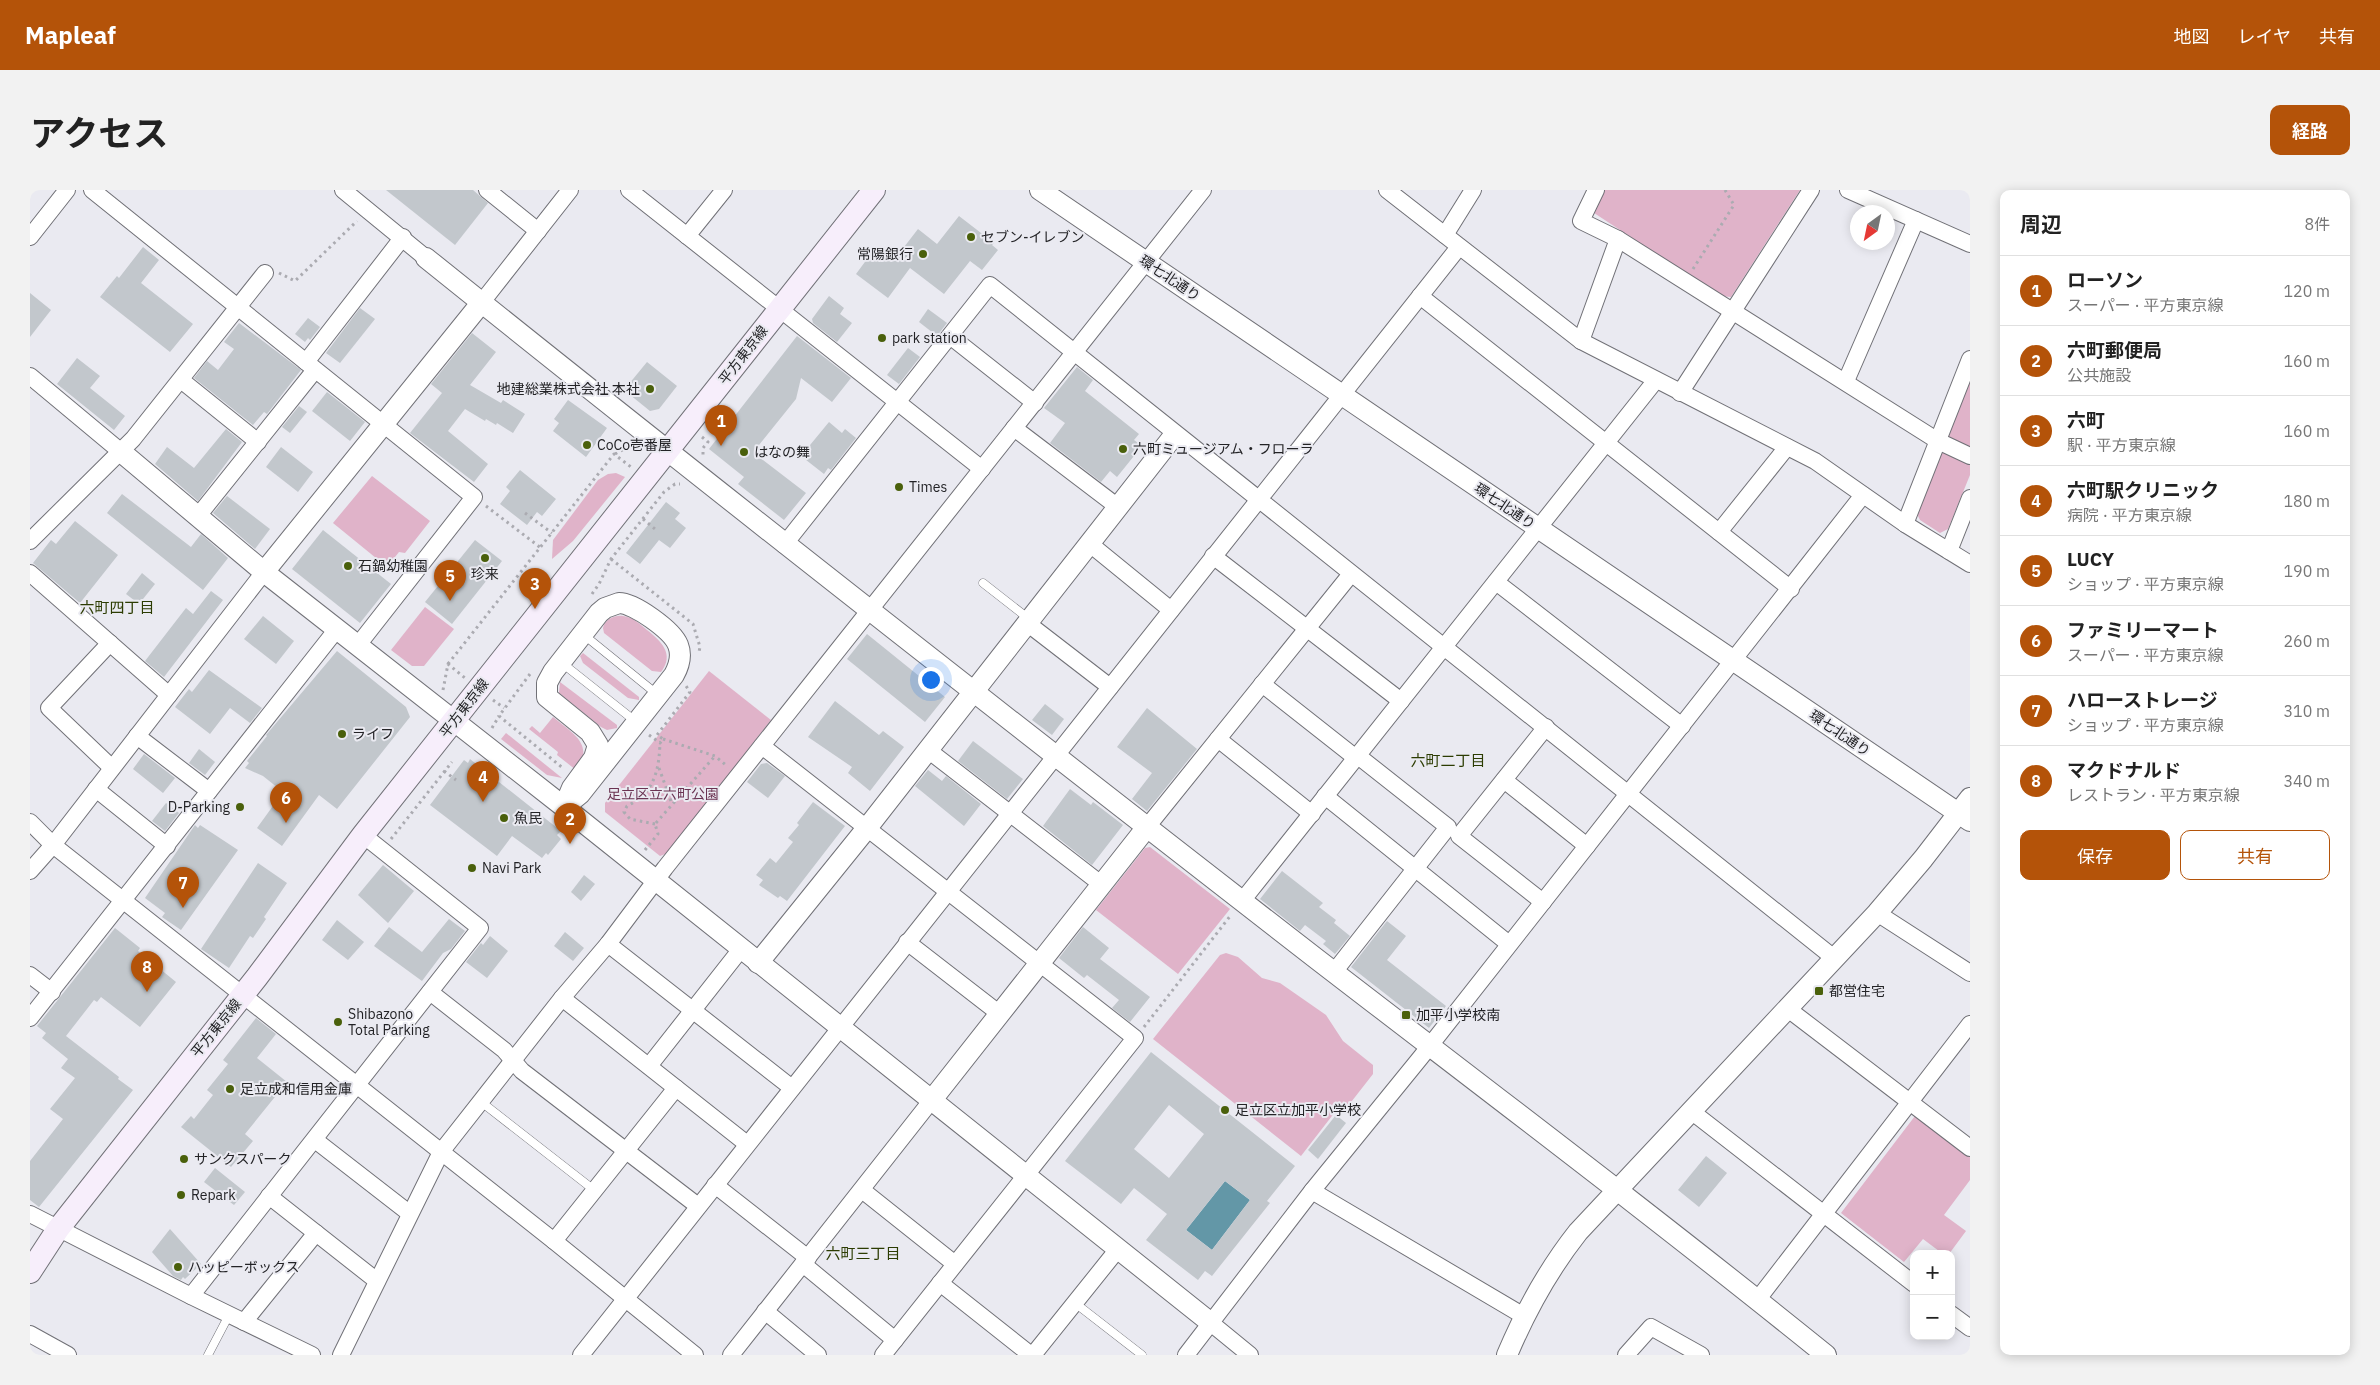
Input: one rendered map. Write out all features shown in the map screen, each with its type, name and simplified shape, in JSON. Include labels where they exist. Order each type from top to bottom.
[{"type":"main road","name":"平方東京線","points":[[30,1272],[58,1229],[243,995],[363,835],[874,190]]},
{"type":"street","points":[[30,237],[67,190]]},
{"type":"street","points":[[92,190],[474,497],[358,645]]},
{"type":"street","points":[[342,190],[403,237],[426,258],[784,545],[1617,1190],[1826,1355]]},
{"type":"street","points":[[487,190],[538,230]]},
{"type":"street","points":[[30,871],[53,845],[264,572],[570,190]]},
{"type":"street","points":[[629,190],[982,468]]},
{"type":"street","points":[[687,236],[724,190]]},
{"type":"street","name":"環七北通り","points":[[1040,190],[1734,661],[1966,811]]},
{"type":"street","points":[[342,1355],[440,1152],[562,998],[608,944],[655,881],[1203,190]]},
{"type":"street","points":[[1387,190],[1581,341],[1815,461],[1904,524],[1970,564]]},
{"type":"street","points":[[1445,235],[1472,190]]},
{"type":"street","points":[[1596,190],[1581,221],[1618,239],[1686,280],[1938,441],[1970,456]]},
{"type":"street","points":[[1680,393],[1811,190]]},
{"type":"street","points":[[1848,190],[1970,244]]},
{"type":"street","points":[[1846,381],[1916,220]]},
{"type":"street","points":[[198,516],[258,442],[403,237]]},
{"type":"street","points":[[1581,341],[1618,239]]},
{"type":"street","points":[[581,1355],[839,1027],[1460,246]]},
{"type":"street","points":[[30,541],[133,439],[265,273]]},
{"type":"street","points":[[784,545],[990,285],[1174,436],[1446,646],[1834,958]]},
{"type":"street","points":[[1420,296],[1791,589]]},
{"type":"street","points":[[950,336],[1035,403]]},
{"type":"street","points":[[1904,524],[1970,359]]},
{"type":"street","points":[[30,376],[264,572],[564,808],[1250,1355]]},
{"type":"street","points":[[181,380],[258,442]]},
{"type":"street","points":[[1242,901],[1656,380]]},
{"type":"street","points":[[1014,428],[1118,507]]},
{"type":"street","points":[[758,963],[867,828],[1174,436]]},
{"type":"street","points":[[1719,532],[1787,446]]},
{"type":"street","points":[[1186,1355],[1208,1322],[1791,589],[1863,494]]},
{"type":"street","points":[[1949,552],[1970,498]]},
{"type":"street","points":[[1090,544],[1171,610]]},
{"type":"street","points":[[1213,556],[1401,701]]},
{"type":"street","points":[[30,573],[169,695]]},
{"type":"street","points":[[731,1355],[1101,884],[1352,574]]},
{"type":"street","points":[[1496,582],[1682,726]]},
{"type":"street","points":[[626,603],[634,606],[670,634],[678,645],[680,661],[674,675],[580,794],[564,808],[572,788],[594,758],[598,745],[590,732],[548,697],[547,683],[560,662],[605,608],[626,603]]},
{"type":"street","points":[[1028,621],[1110,687]]},
{"type":"street","points":[[30,1018],[337,629]]},
{"type":"street","points":[[110,643],[48,708],[112,768]]},
{"type":"street","points":[[1262,684],[1543,902]]},
{"type":"street","points":[[1334,972],[1416,868],[1504,780],[1546,727]]},
{"type":"street","points":[[137,736],[209,792]]},
{"type":"street","points":[[1218,739],[1312,814]]},
{"type":"street","points":[[762,746],[1135,1038],[883,1355]]},
{"type":"street","points":[[928,750],[1101,884]]},
{"type":"street","points":[[1504,780],[1587,846]]},
{"type":"street","points":[[96,789],[167,846]]},
{"type":"street","points":[[1325,796],[1509,944]]},
{"type":"street","points":[[1507,1355],[1524,1316],[1556,1260],[1617,1190],[1878,913],[1966,811]]},
{"type":"street","points":[[30,822],[53,845],[696,1355]]},
{"type":"street","points":[[190,1296],[315,1140],[480,928],[363,835]]},
{"type":"street","points":[[1878,913],[1970,973]]},
{"type":"street","points":[[907,942],[1000,1014]]},
{"type":"street","points":[[608,944],[792,1088]]},
{"type":"street","points":[[649,1066],[741,949]]},
{"type":"street","points":[[30,975],[52,992]]},
{"type":"street","points":[[430,992],[504,1050],[522,1071],[698,1206]]},
{"type":"street","points":[[562,998],[747,1144]]},
{"type":"street","points":[[1788,1009],[1970,1148]]},
{"type":"street","points":[[1758,1300],[1970,1024]]},
{"type":"street","points":[[554,1241],[676,1088]]},
{"type":"street","points":[[1691,1111],[1910,1281]]},
{"type":"street","points":[[315,1140],[409,1214]]},
{"type":"street","points":[[715,1186],[806,1261],[895,1340]]},
{"type":"street","points":[[862,1190],[955,1264]]},
{"type":"street","points":[[1312,1191],[1524,1316]]},
{"type":"street","points":[[269,1196],[377,1281]]},
{"type":"street","points":[[30,1214],[190,1296],[312,1355]]},
{"type":"street","points":[[244,1322],[316,1233]]},
{"type":"street","points":[[940,1283],[1032,1355],[1118,1249]]},
{"type":"street","points":[[765,1312],[818,1355]]},
{"type":"street","points":[[1955,1317],[1970,1328]]},
{"type":"street","points":[[1626,1355],[1651,1327],[1701,1355]]},
{"type":"street","points":[[30,1334],[68,1355]]},
{"type":"lane","points":[[983,584],[1028,621]]},
{"type":"lane","points":[[582,634],[658,694]]},
{"type":"lane","points":[[560,662],[636,723]]},
{"type":"lane","points":[[480,1101],[594,1190]]},
{"type":"lane","points":[[1075,1303],[1142,1355]]},
{"type":"lane","points":[[208,1355],[229,1315]]},
{"type":"path","points":[[1686,280],[1734,205],[1725,190]]},
{"type":"path","points":[[265,273],[270,268],[295,281],[368,210]]},
{"type":"path","points":[[442,691],[448,664],[614,454],[664,492]]},
{"type":"path","points":[[588,599],[600,584],[612,559],[664,492],[676,484],[683,484]]},
{"type":"path","points":[[474,497],[541,548]]},
{"type":"path","points":[[525,513],[552,533]]},
{"type":"path","points":[[642,519],[655,530]]},
{"type":"path","points":[[448,664],[465,678]]},
{"type":"path","points":[[491,728],[534,669]]},
{"type":"path","points":[[686,686],[690,692],[657,735],[663,739],[714,756],[739,776]]},
{"type":"path","points":[[493,700],[504,708]]},
{"type":"path","points":[[499,716],[578,780]]},
{"type":"path","points":[[653,737],[660,743]]},
{"type":"path","points":[[663,739],[660,743],[659,767],[672,805]]},
{"type":"path","points":[[656,824],[714,756]]},
{"type":"path","points":[[390,847],[391,838],[452,762]]},
{"type":"path","points":[[656,824],[630,819],[624,812],[626,806],[639,800],[648,789],[659,767]]},
{"type":"path","points":[[444,771],[456,780]]},
{"type":"path","points":[[645,851],[658,834],[656,824]]},
{"type":"path","points":[[637,845],[650,856]]},
{"type":"path","points":[[1135,1038],[1242,901]]},
{"type":"green space","points":[[1601,190],[1800,190],[1731,297],[1721,296],[1591,211]]},
{"type":"green space","points":[[1970,371],[1970,449],[1950,440],[1946,431]]},
{"type":"green space","points":[[1947,450],[1970,460],[1970,475],[1948,529],[1940,533],[1920,520],[1917,514],[1939,454]]},
{"type":"green space","points":[[616,473],[625,477],[573,541],[552,559],[553,540],[598,480],[608,474]]},
{"type":"green space","points":[[372,476],[430,521],[405,553],[399,552],[387,567],[333,523]]},
{"type":"green space","points":[[425,607],[454,629],[424,666],[412,666],[391,650]]},
{"type":"green space","points":[[617,616],[623,616],[636,621],[661,643],[667,659],[661,672],[652,671],[604,633],[603,628],[608,620]]},
{"type":"green space","points":[[583,653],[639,697],[639,700],[628,698],[583,663],[580,656]]},
{"type":"green space","name":"足立区立六町公園","points":[[709,671],[771,720],[668,853],[660,856],[605,812],[605,803]]},
{"type":"green space","points":[[560,682],[617,725],[617,728],[607,730],[601,727],[559,693]]},
{"type":"green space","points":[[553,717],[579,740],[582,746],[581,761],[576,770],[557,755],[558,752],[529,729],[532,726],[540,733]]},
{"type":"green space","points":[[506,733],[562,778],[547,775],[501,739]]},
{"type":"green space","points":[[1150,847],[1230,909],[1178,974],[1096,910],[1145,848]]},
{"type":"green space","points":[[1226,953],[1238,957],[1262,978],[1280,983],[1326,1015],[1343,1041],[1373,1065],[1373,1074],[1341,1115],[1335,1112],[1301,1156],[1153,1039],[1220,955]]},
{"type":"green space","points":[[1915,1116],[1970,1157],[1970,1180],[1944,1215],[1966,1231],[1952,1250],[1938,1250],[1923,1239],[1914,1250],[1910,1250],[1910,1255],[1904,1262],[1841,1213]]},
{"type":"water","points":[[1225,1181],[1250,1200],[1212,1250],[1186,1230]]},
{"type":"building","points":[[386,190],[473,190],[488,203],[455,245]]},
{"type":"building","points":[[959,216],[994,243],[992,245],[998,250],[982,270],[970,261],[944,294],[910,268],[888,298],[856,274],[876,247],[894,260],[918,229],[937,244]]},
{"type":"building","points":[[143,247],[159,260],[141,283],[193,324],[170,352],[100,297],[117,276],[119,278]]},
{"type":"building","points":[[30,293],[51,310],[30,337]]},
{"type":"building","points":[[829,296],[844,308],[840,314],[852,323],[837,342],[813,323],[812,319]]},
{"type":"building","points":[[360,308],[375,319],[340,363],[326,353]]},
{"type":"building","points":[[928,309],[947,323],[937,336],[919,322]]},
{"type":"building","points":[[308,318],[320,327],[310,340],[308,338],[305,342],[295,334]]},
{"type":"building","points":[[239,323],[301,370],[267,414],[264,412],[253,425],[194,378],[207,361],[218,370],[234,349],[224,342]]},
{"type":"building","points":[[472,333],[496,352],[470,385],[501,403],[503,400],[525,414],[513,433],[497,423],[496,425],[486,419],[485,421],[465,409],[448,431],[488,464],[474,482],[410,433],[442,393],[431,384]]},
{"type":"building","points":[[797,336],[851,378],[832,402],[801,378],[796,399],[755,450],[755,454],[806,493],[784,520],[738,484],[744,477],[709,449]]},
{"type":"building","points":[[908,348],[920,357],[899,384],[887,375]]},
{"type":"building","points":[[77,358],[100,376],[90,388],[125,416],[114,430],[57,384]]},
{"type":"building","points":[[647,362],[677,386],[659,409],[650,411],[624,390]]},
{"type":"building","points":[[1077,367],[1093,380],[1085,391],[1139,434],[1134,440],[1142,446],[1117,477],[1110,471],[1101,482],[1050,443],[1065,423],[1044,408]]},
{"type":"building","points":[[327,392],[365,422],[350,441],[312,411]]},
{"type":"building","points":[[568,400],[607,428],[586,457],[553,431],[559,423],[554,419]]},
{"type":"building","points":[[299,406],[307,412],[290,433],[282,427]]},
{"type":"building","points":[[829,422],[842,433],[845,429],[856,438],[831,470],[828,468],[824,474],[801,456]]},
{"type":"building","points":[[226,429],[242,442],[198,501],[155,464],[167,447],[194,468]]},
{"type":"building","points":[[281,447],[313,472],[298,492],[266,467]]},
{"type":"building","points":[[520,470],[556,499],[542,516],[537,512],[527,525],[500,504],[510,491],[506,487]]},
{"type":"building","points":[[122,494],[191,547],[201,534],[228,558],[203,590],[107,513]]},
{"type":"building","points":[[227,496],[270,529],[255,549],[213,513]]},
{"type":"building","points":[[666,502],[680,513],[675,519],[686,528],[670,548],[659,540],[640,564],[626,553]]},
{"type":"building","points":[[75,521],[118,555],[80,603],[33,563],[51,540],[56,544]]},
{"type":"building","points":[[323,530],[391,584],[360,623],[292,569]]},
{"type":"building","points":[[475,540],[502,561],[452,624],[425,602]]},
{"type":"building","points":[[142,573],[155,584],[139,604],[126,594]]},
{"type":"building","points":[[211,591],[223,600],[164,677],[145,661],[186,608],[193,614]]},
{"type":"building","points":[[263,616],[294,641],[276,664],[244,639]]},
{"type":"building","points":[[867,634],[945,697],[925,722],[847,659]]},
{"type":"building","points":[[337,651],[406,707],[410,717],[337,809],[319,795],[282,846],[257,828],[283,792],[263,776],[245,768],[249,763],[247,761],[266,735]]},
{"type":"building","points":[[209,670],[262,708],[250,723],[230,708],[210,734],[175,707],[189,689],[192,692]]},
{"type":"building","points":[[835,701],[879,735],[883,731],[904,747],[870,791],[848,773],[852,767],[808,737]]},
{"type":"building","points":[[1045,704],[1064,719],[1052,735],[1032,720]]},
{"type":"building","points":[[1147,708],[1197,749],[1147,811],[1132,799],[1152,773],[1117,747]]},
{"type":"building","points":[[973,741],[1023,779],[1007,799],[958,761]]},
{"type":"building","points":[[199,749],[215,762],[205,775],[189,763]]},
{"type":"building","points":[[144,754],[175,778],[163,793],[133,769]]},
{"type":"building","points":[[470,759],[561,831],[557,835],[561,839],[548,855],[546,853],[542,858],[512,836],[497,856],[430,805],[464,760],[468,763]]},
{"type":"building","points":[[767,763],[785,776],[768,798],[747,782],[761,764]]},
{"type":"building","points":[[928,770],[942,781],[946,776],[981,804],[964,826],[915,786]]},
{"type":"building","points":[[1070,789],[1091,805],[1093,802],[1123,825],[1092,865],[1043,826]]},
{"type":"building","points":[[813,802],[845,826],[787,901],[780,896],[778,898],[759,885],[763,880],[756,875],[770,858],[776,863],[793,842],[788,838],[799,825],[797,823]]},
{"type":"building","points":[[166,803],[179,813],[165,831],[152,821]]},
{"type":"building","points":[[195,825],[198,828],[200,825],[238,850],[181,930],[162,917],[165,913],[145,898]]},
{"type":"building","points":[[258,863],[287,883],[264,917],[266,919],[253,938],[250,936],[229,968],[201,949]]},
{"type":"building","points":[[383,865],[414,891],[388,923],[358,895]]},
{"type":"building","points":[[1282,871],[1323,903],[1319,907],[1336,920],[1334,923],[1350,936],[1335,954],[1323,944],[1326,941],[1305,925],[1300,931],[1260,899]]},
{"type":"building","points":[[584,875],[595,884],[581,901],[571,892]]},
{"type":"building","points":[[449,919],[465,931],[451,949],[443,953],[422,981],[374,946],[389,927],[422,952]]},
{"type":"building","points":[[337,920],[364,942],[348,960],[322,940]]},
{"type":"building","points":[[1387,921],[1406,936],[1387,960],[1446,1006],[1429,1028],[1351,967]]},
{"type":"building","points":[[1083,927],[1109,948],[1100,959],[1150,997],[1130,1022],[1112,1008],[1119,1000],[1087,975],[1084,978],[1059,958]]},
{"type":"building","points":[[115,928],[140,948],[138,951],[176,982],[140,1027],[101,997],[97,1002],[94,1000],[66,1036],[133,1090],[39,1207],[30,1200],[30,1161],[63,1119],[50,1109],[75,1078],[61,1068],[68,1059],[42,1038],[46,1033],[37,1026]]},
{"type":"building","points":[[565,932],[584,948],[573,961],[554,946]]},
{"type":"building","points":[[490,936],[508,951],[487,978],[466,962],[481,943],[483,945]]},
{"type":"building","points":[[256,1018],[276,1034],[257,1058],[287,1082],[245,1134],[253,1141],[231,1167],[181,1127],[191,1116],[194,1119],[213,1095],[207,1090],[228,1064],[223,1060]]},
{"type":"building","points":[[1151,1052],[1295,1166],[1267,1201],[1270,1203],[1212,1276],[1205,1271],[1198,1280],[1146,1240],[1167,1214],[1134,1188],[1121,1204],[1065,1161]],"holes":[[[1169,1105],[1204,1134],[1169,1178],[1134,1149]],[[1225,1181],[1250,1200],[1212,1250],[1186,1230]]]},
{"type":"building","points":[[1336,1115],[1346,1123],[1318,1159],[1308,1150]]},
{"type":"building","points":[[1706,1156],[1727,1173],[1699,1207],[1678,1190]]},
{"type":"building","points":[[215,1168],[245,1192],[234,1205],[204,1182]]},
{"type":"building","points":[[170,1229],[201,1264],[185,1279],[183,1277],[181,1280],[173,1276],[152,1252]]},
{"type":"place","name":"セブン-イレブン","points":[[971,237]]},
{"type":"place","name":"常陽銀行","points":[[923,254]]},
{"type":"place","name":"park station","points":[[882,338]]},
{"type":"place","name":"地建総業株式会社 本社","points":[[650,389]]},
{"type":"place","name":"CoCo壱番屋","points":[[587,445]]},
{"type":"place","name":"ローソン","points":[[721,446]]},
{"type":"place","name":"六町ミュージアム・フローラ","points":[[1123,449]]},
{"type":"place","name":"はなの舞","points":[[744,452]]},
{"type":"place","name":"Times","points":[[899,487]]},
{"type":"place","name":"珍来","points":[[485,558]]},
{"type":"place","name":"石鍋幼稚園","points":[[348,566]]},
{"type":"place","name":"LUCY","points":[[450,601]]},
{"type":"place","name":"六町","points":[[535,609]]},
{"type":"place","name":"ライフ","points":[[342,734]]},
{"type":"place","name":"六町駅クリニック","points":[[483,802]]},
{"type":"place","name":"D-Parking","points":[[240,807]]},
{"type":"place","name":"魚民","points":[[504,818]]},
{"type":"place","name":"ファミリーマート","points":[[286,823]]},
{"type":"place","name":"六町郵便局","points":[[570,844]]},
{"type":"place","name":"Navi Park","points":[[472,868]]},
{"type":"place","name":"ハローストレージ","points":[[183,908]]},
{"type":"place","name":"都営住宅","points":[[1819,991]]},
{"type":"place","name":"マクドナルド","points":[[147,992]]},
{"type":"place","name":"加平小学校南","points":[[1406,1015]]},
{"type":"place","name":"Shibazono Total Parking","points":[[338,1022]]},
{"type":"place","name":"足立成和信用金庫","points":[[230,1089]]},
{"type":"place","name":"足立区立加平小学校","points":[[1225,1110]]},
{"type":"place","name":"サンクスパーク","points":[[184,1159]]},
{"type":"place","name":"Repark","points":[[181,1195]]},
{"type":"place","name":"ハッピーボックス","points":[[178,1267]]},
{"type":"district","name":"六町四丁目","points":[[117,608]]},
{"type":"district","name":"六町二丁目","points":[[1448,761]]},
{"type":"district","name":"六町三丁目","points":[[863,1254]]}]
